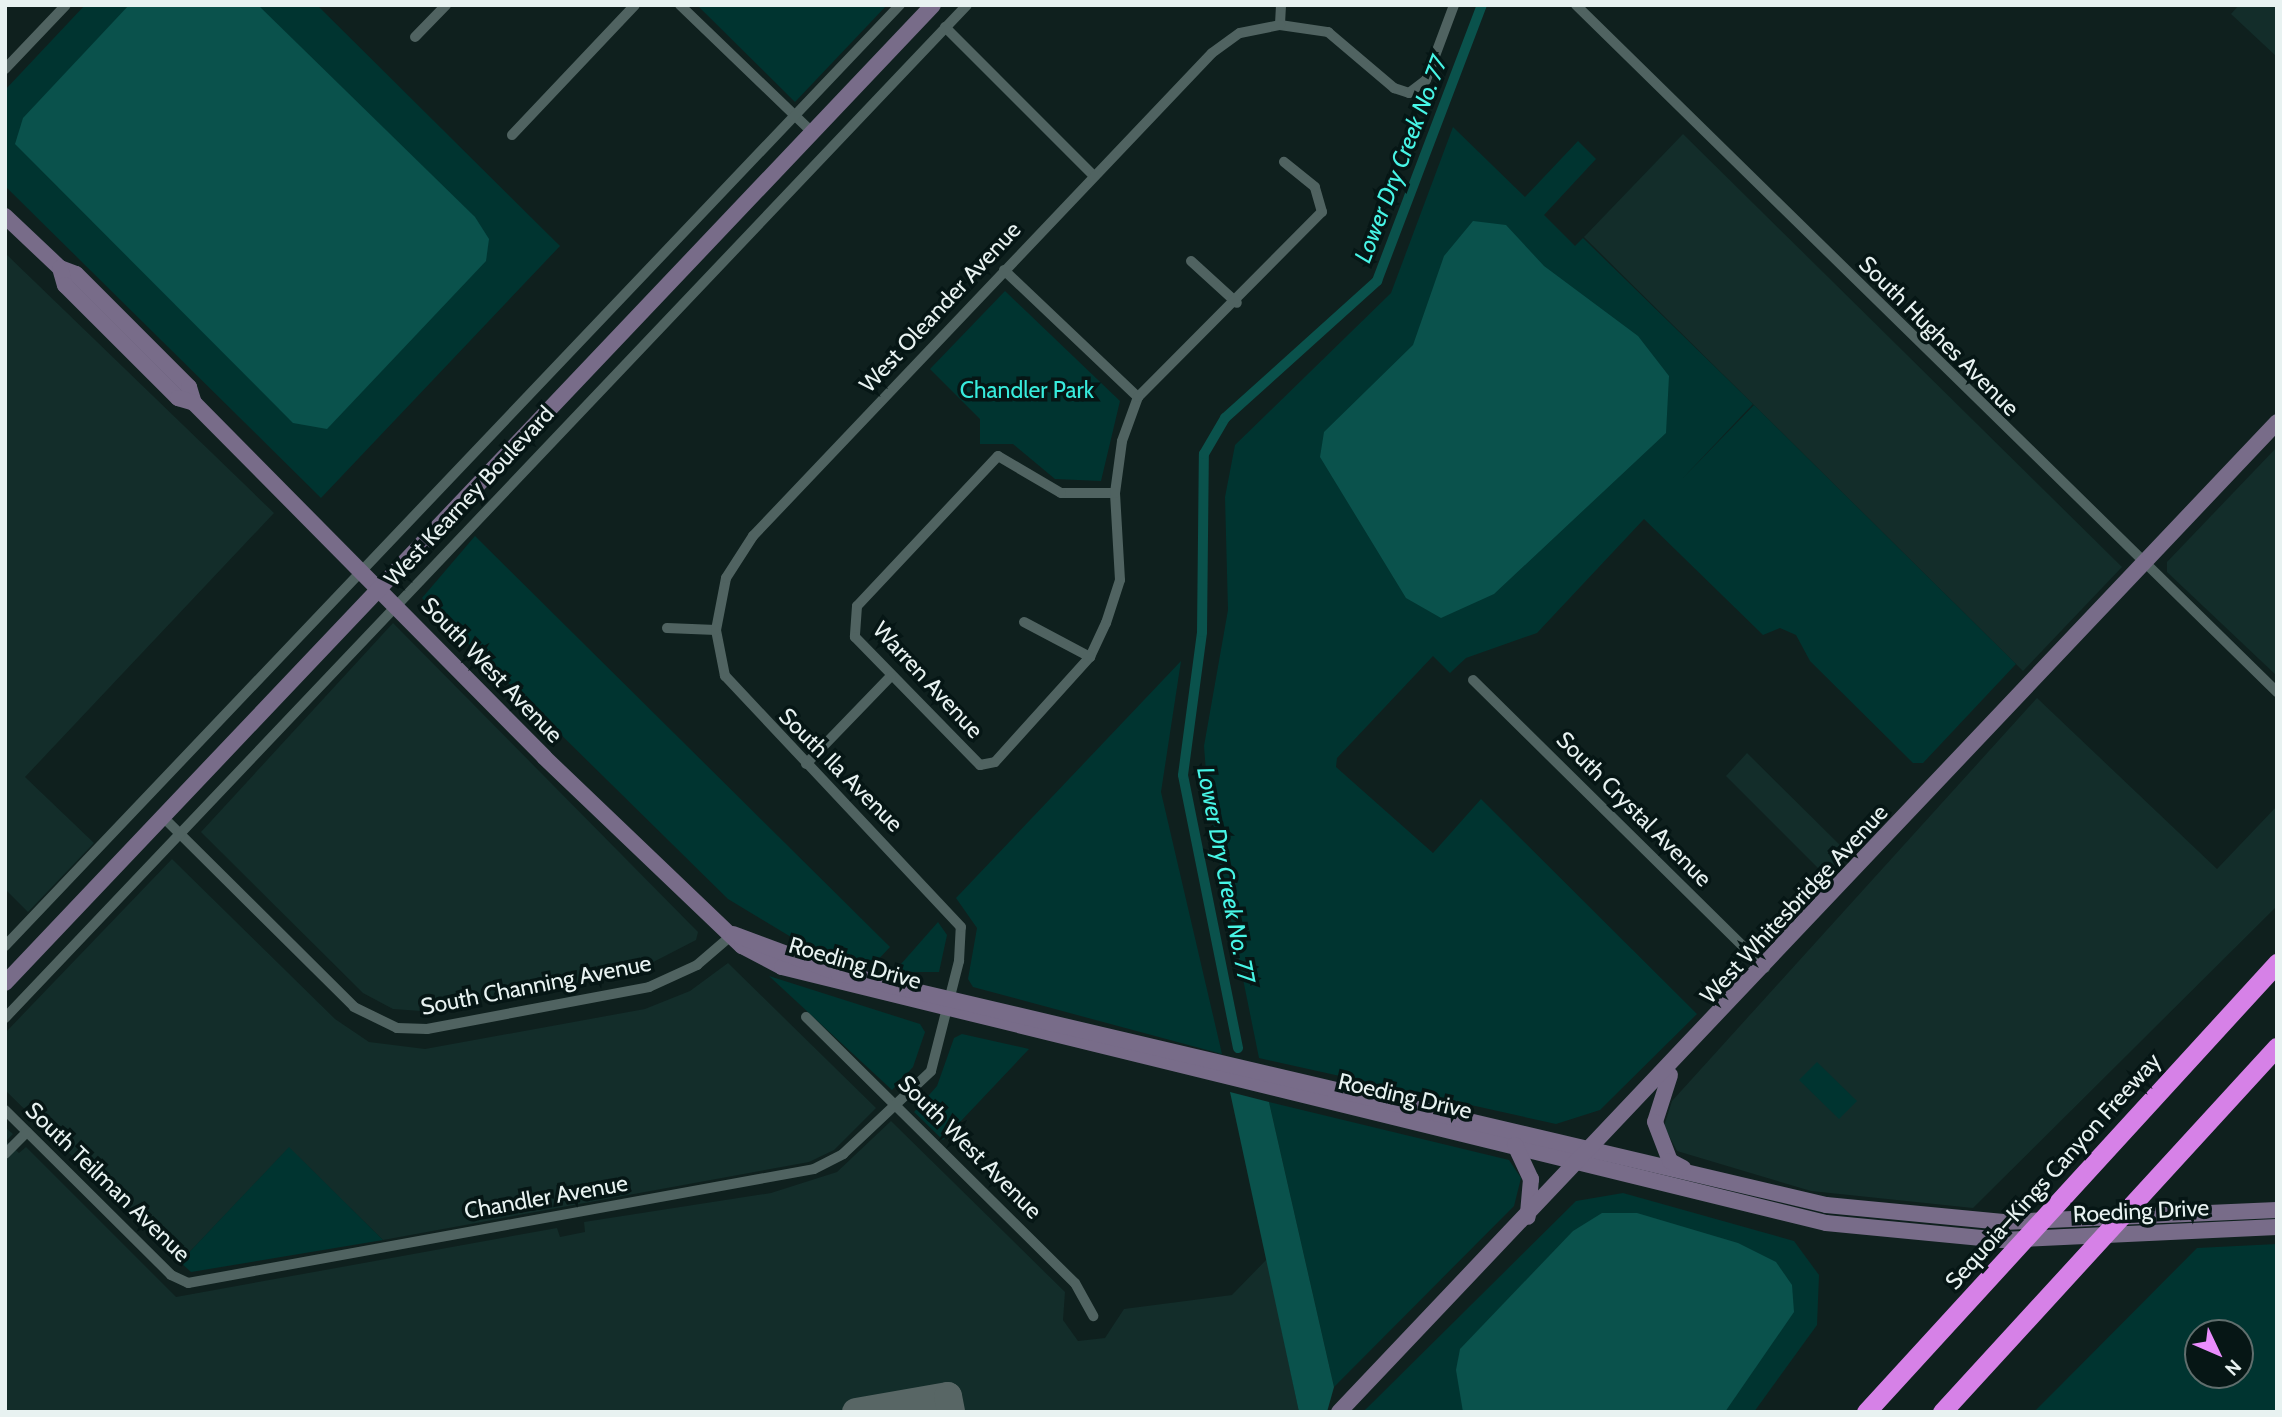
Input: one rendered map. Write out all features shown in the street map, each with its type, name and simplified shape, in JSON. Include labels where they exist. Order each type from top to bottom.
[{"type":"highway","name":"Sequoia–Kings Canyon Freeway","points":[[1866,1412],[2277,963]]},
{"type":"highway","points":[[1942,1412],[2277,1047]]},
{"type":"street","points":[[5,69],[66,5]]},
{"type":"street","points":[[415,37],[446,5]]},
{"type":"street","points":[[512,135],[635,5]]},
{"type":"street","points":[[680,5],[812,132]]},
{"type":"street","name":"West Kearney Boulevard","points":[[5,946],[900,5]]},
{"type":"street","name":"West Kearney Boulevard","points":[[5,983],[933,5]]},
{"type":"street","name":"West Kearney Boulevard","points":[[5,1018],[967,5]]},
{"type":"street","points":[[1280,25],[1281,5]]},
{"type":"street","name":"West Oleander Avenue","points":[[716,630],[726,578],[745,546],[1212,53],[1240,33],[1280,25],[1328,32],[1394,88],[1409,93],[1426,79],[1454,5]]},
{"type":"street","name":"South Hughes Avenue","points":[[1576,5],[2142,564],[2277,692]]},
{"type":"street","points":[[945,27],[1094,176]]},
{"type":"street","points":[[1024,622],[1090,657],[1120,580],[1115,493],[1122,441],[1138,397],[1237,303],[1322,212],[1315,187],[1284,162]]},
{"type":"street","name":"South West Avenue","points":[[5,216],[60,268],[76,274],[179,378],[194,403],[397,605],[544,757],[733,934]]},
{"type":"street","points":[[1191,261],[1237,303]]},
{"type":"street","points":[[1004,270],[1138,397]]},
{"type":"street","name":"West Whitesbridge Avenue","points":[[1339,1412],[1677,1061],[2277,422]]},
{"type":"street","name":"Warren Avenue","points":[[1090,657],[995,762],[980,765],[855,637],[857,606],[998,456],[1061,493],[1115,493]]},
{"type":"street","points":[[667,628],[716,630]]},
{"type":"street","name":"South Ila Avenue","points":[[716,630],[725,676],[806,764],[952,911],[961,927]]},
{"type":"street","points":[[806,764],[891,676]]},
{"type":"street","name":"South Crystal Avenue","points":[[1474,680],[1765,968]]},
{"type":"street","name":"South Channing Avenue","points":[[163,817],[354,1007],[397,1028],[427,1029],[649,987],[697,965],[733,934]]},
{"type":"street","name":"Chandler Avenue","points":[[182,1283],[814,1169],[844,1154],[930,1071],[947,1006],[961,927]]},
{"type":"street","name":"Roeding Drive","points":[[733,934],[808,965],[947,1006],[1583,1160],[1826,1223],[2003,1240],[2277,1227]]},
{"type":"street","name":"Roeding Drive","points":[[947,1006],[1595,1147],[1697,1176],[1826,1205],[2003,1222],[2277,1210]]},
{"type":"street","name":"South West Avenue","points":[[806,1017],[1075,1283],[1093,1316]]},
{"type":"street","points":[[1677,1061],[1658,1102],[1658,1142],[1670,1161],[1697,1176]]},
{"type":"street","name":"South Teilman Avenue","points":[[5,1111],[182,1283]]},
{"type":"street","points":[[5,1154],[27,1132]]},
{"type":"street","points":[[1515,1144],[1531,1179],[1528,1217]]},
{"type":"shaded area","points":[[129,5],[258,5],[475,217],[489,239],[486,261],[327,429],[293,423],[15,144],[23,118]]},
{"type":"shaded area","points":[[2239,5],[2277,5],[2277,57],[2231,14]]},
{"type":"shaded area","points":[[1683,134],[2122,567],[2023,671],[1584,237]]},
{"type":"shaded area","points":[[1473,221],[1506,225],[1544,266],[1638,336],[1669,376],[1666,433],[1494,594],[1441,618],[1406,598],[1320,457],[1324,432],[1413,345],[1444,256]]},
{"type":"shaded area","points":[[5,253],[274,513],[25,777],[94,843],[28,912],[5,889]]},
{"type":"shaded area","points":[[2277,447],[2277,676],[2167,572],[2167,562]]},
{"type":"shaded area","points":[[393,623],[698,932],[696,940],[632,973],[421,1011],[393,1009],[363,993],[201,832]]},
{"type":"shaded area","points":[[2037,698],[2217,869],[2277,806],[2277,906],[1973,1208],[1811,1191],[1677,1151],[1664,1126],[1672,1101]]},
{"type":"shaded area","points":[[1747,753],[1849,854],[1827,877],[1726,776]]},
{"type":"shaded area","points":[[172,859],[335,1019],[369,1042],[425,1049],[645,1009],[690,991],[728,963],[876,1108],[834,1150],[809,1162],[383,1240],[289,1148],[180,1262],[5,1090],[5,1033]]},
{"type":"shaded area","points":[[1230,1092],[1269,1102],[1334,1387],[1327,1412],[1299,1412]]},
{"type":"shaded area","points":[[891,1121],[1065,1292],[1063,1320],[1078,1341],[1105,1338],[1124,1309],[1232,1295],[1267,1259],[1299,1412],[5,1412],[5,1127],[13,1134],[6,1141],[19,1153],[26,1147],[176,1297],[557,1228],[560,1237],[585,1232],[584,1222],[771,1193],[837,1172]]},
{"type":"shaded area","points":[[1602,1213],[1637,1213],[1738,1243],[1776,1262],[1792,1285],[1794,1312],[1725,1412],[1463,1412],[1456,1370],[1460,1349],[1573,1231]]},
{"type":"green space","points":[[85,5],[317,5],[560,246],[321,498],[5,186],[5,90]]},
{"type":"green space","points":[[697,5],[887,5],[795,102]]},
{"type":"green space","points":[[1453,127],[1525,197],[1578,141],[1596,159],[1544,215],[1575,246],[1583,238],[1753,404],[1682,479],[1754,405],[2016,664],[1923,763],[1913,763],[1810,661],[1796,635],[1780,628],[1763,635],[1644,519],[1537,633],[1466,658],[1450,673],[1433,656],[1337,758],[1336,767],[1433,853],[1481,799],[1697,1014],[1600,1110],[1556,1124],[1259,1058],[1209,811],[1204,746],[1228,610],[1225,497],[1235,445],[1391,293]]},
{"type":"green space","name":"Chandler Park","points":[[1005,291],[1120,401],[1101,481],[1055,479],[1013,444],[980,444],[980,419],[930,369]]},
{"type":"green space","points":[[475,536],[890,947],[874,964],[801,943],[728,899],[422,598]]},
{"type":"green space","points":[[1181,661],[1161,792],[1222,1054],[973,987],[968,979],[977,928],[956,898]]},
{"type":"green space","points":[[938,922],[947,935],[939,972],[894,972]]},
{"type":"green space","points":[[769,976],[920,1024],[925,1032],[913,1067],[892,1090]]},
{"type":"green space","points":[[962,1034],[1029,1049],[943,1140],[914,1112],[937,1086],[954,1038]]},
{"type":"green space","points":[[1817,1062],[1857,1101],[1839,1119],[1799,1080]]},
{"type":"green space","points":[[1269,1102],[1509,1160],[1521,1178],[1514,1206],[1334,1387]]},
{"type":"green space","points":[[289,1147],[383,1240],[191,1272],[180,1262]]},
{"type":"green space","points":[[1623,1193],[1794,1241],[1819,1275],[1817,1325],[1754,1412],[1363,1412],[1576,1201]]},
{"type":"green space","points":[[2277,1244],[2277,1412],[2034,1412],[2197,1248]]},
{"type":"waterway","name":"Lower Dry Creek No. 77","points":[[1238,1048],[1183,775],[1202,632],[1204,454],[1225,418],[1377,281],[1482,5]]},
{"type":"taxiway","points":[[856,1412],[948,1396],[951,1412]]}]
